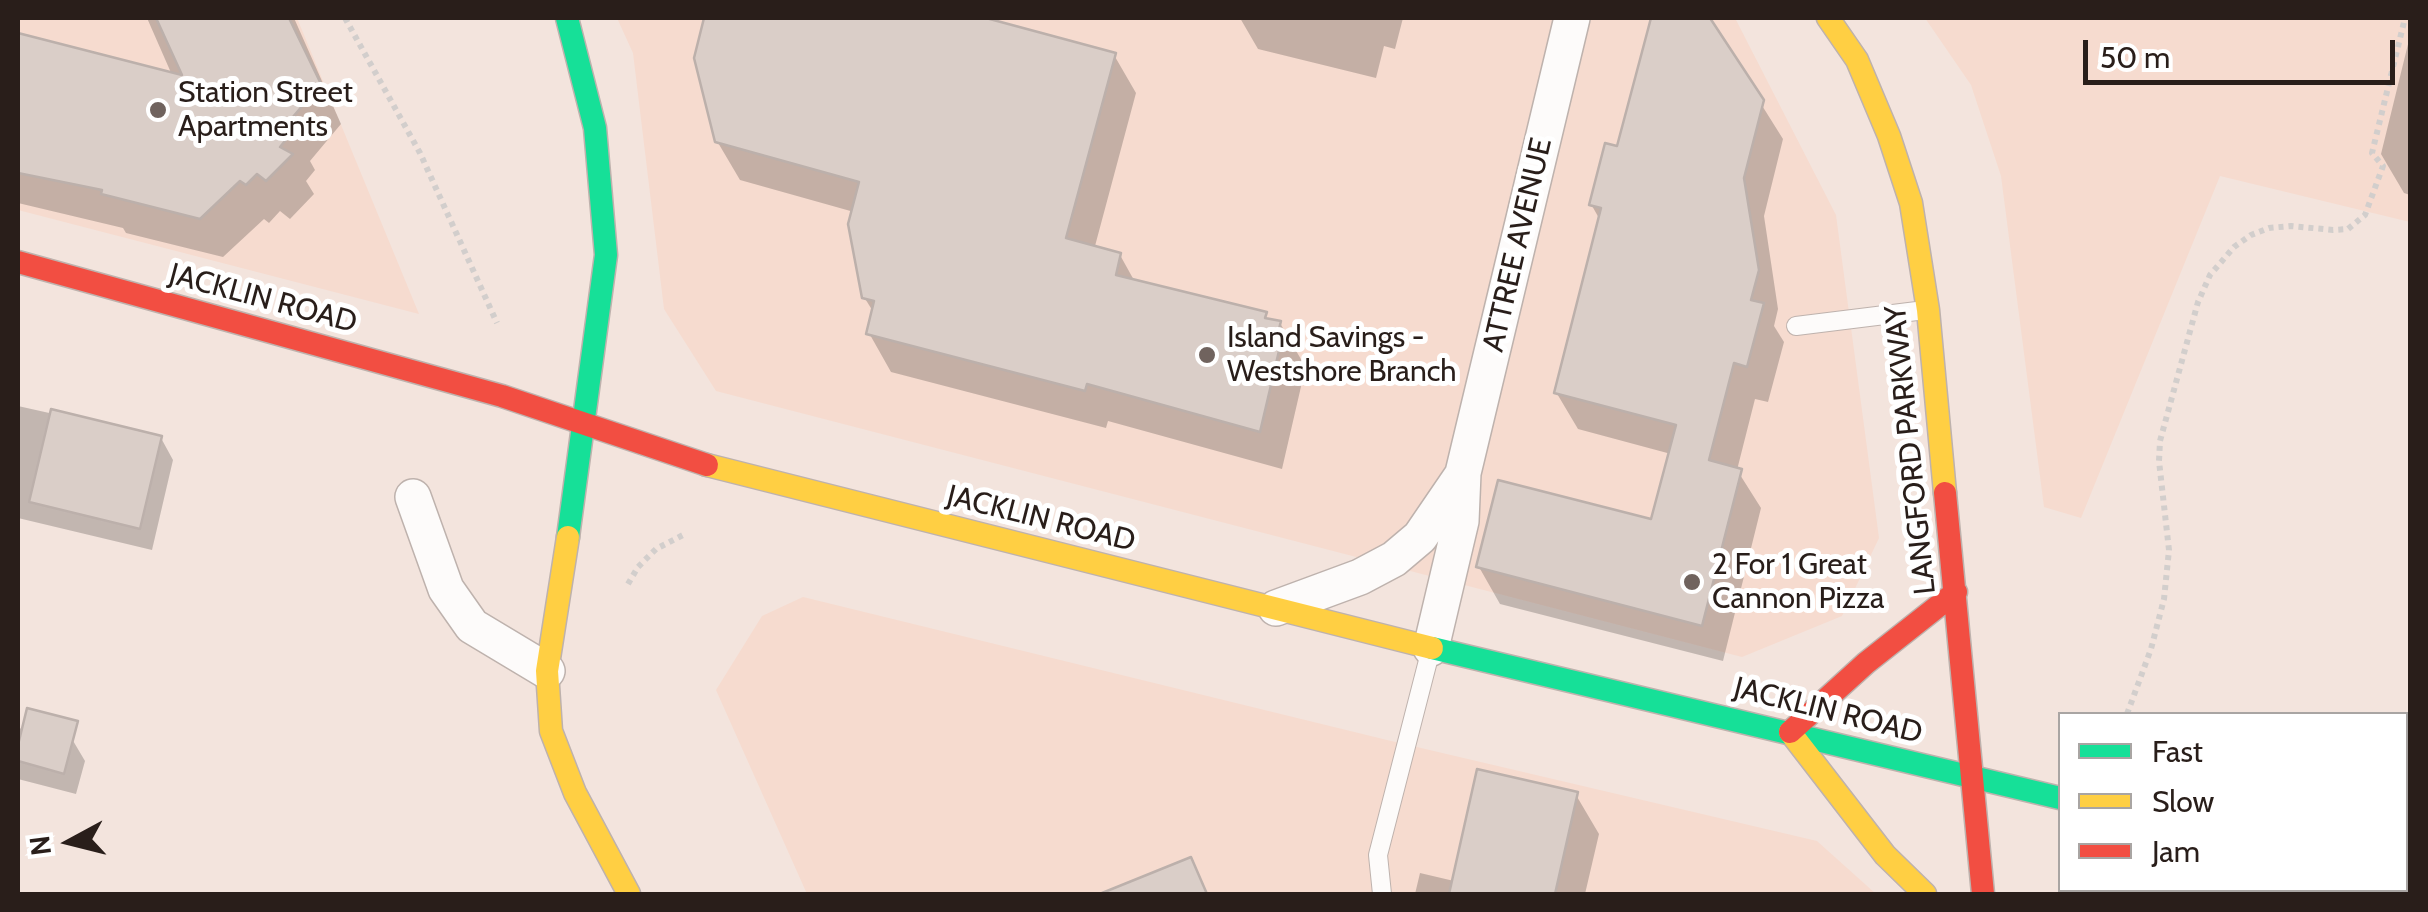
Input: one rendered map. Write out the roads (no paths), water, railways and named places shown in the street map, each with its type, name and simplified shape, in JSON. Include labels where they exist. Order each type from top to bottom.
[{"type":"main road","points":[[567,18],[595,128],[606,254],[565,566],[547,671],[551,731],[562,763],[629,894]]},
{"type":"main road","name":"LANGFORD PARKWAY","points":[[1828,18],[1857,60],[1890,136],[1911,203],[1928,310],[1983,894]]},
{"type":"main road","name":"JACKLIN ROAD","points":[[18,262],[502,396],[716,468],[1431,648],[2058,798]]},
{"type":"main road","points":[[1924,894],[1885,855],[1790,732],[1866,663],[1956,592]]},
{"type":"street","name":"ATTREE AVENUE","points":[[1431,648],[1461,521],[1463,474],[1572,18]]},
{"type":"street","name":"ATTREE AVENUE","points":[[1274,608],[1394,560],[1420,536],[1463,474]]},
{"type":"street","points":[[413,498],[446,590],[472,626],[547,671]]},
{"type":"lane","points":[[1796,326],[1928,310]]},
{"type":"lane","points":[[1382,894],[1378,855],[1431,648]]},
{"type":"place","name":"Station Street Apartments","points":[[158,110]]},
{"type":"place","name":"Island Savings - Westshore Branch","points":[[1207,355]]},
{"type":"place","name":"2 For 1 Great Cannon Pizza","points":[[1692,582]]}]
